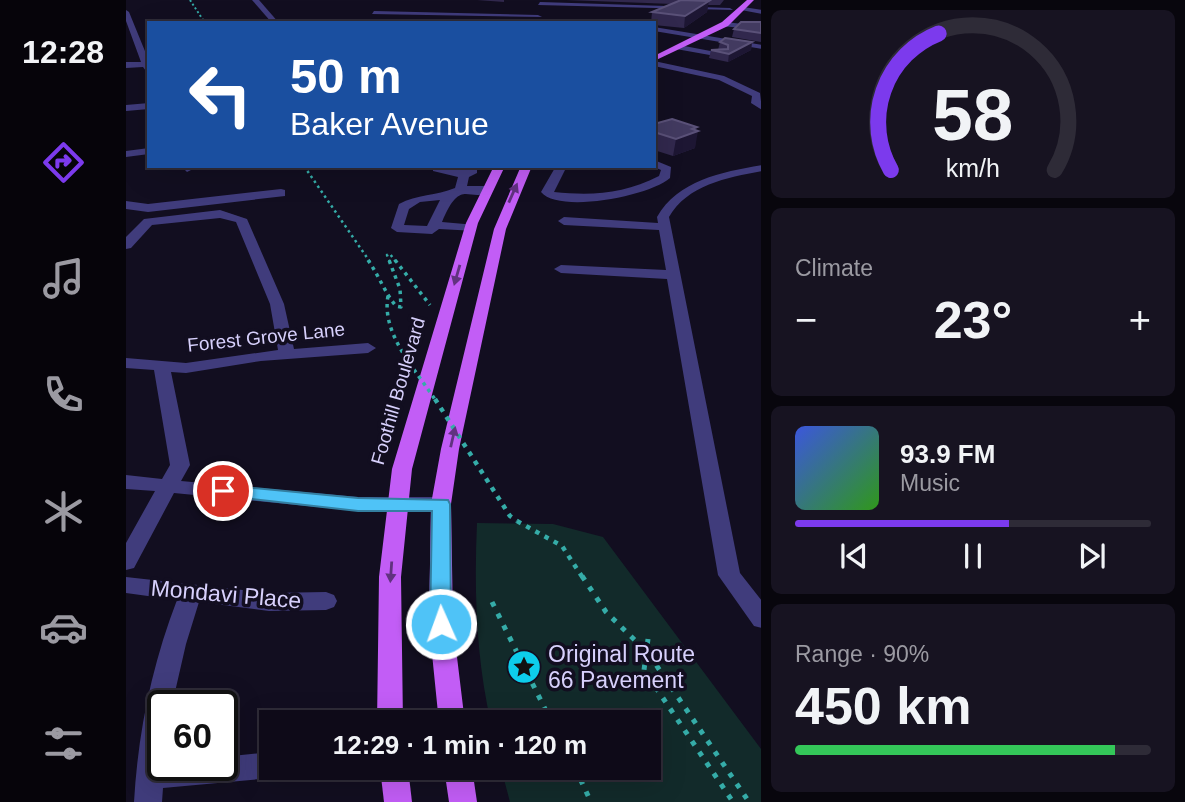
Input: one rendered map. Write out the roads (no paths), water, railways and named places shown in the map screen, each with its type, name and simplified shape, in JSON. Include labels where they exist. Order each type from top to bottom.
[{"type":"main road","points":[[658,62],[692,35],[722,22],[739,0]]},
{"type":"main road","points":[[658,62],[679,47],[702,37],[743,9],[751,0]]},
{"type":"main road","name":"Foothill Boulevard","points":[[390,710],[389,618],[396,504],[402,469],[471,228],[486,190],[499,168]]},
{"type":"main road","points":[[451,710],[441,624],[441,504],[450,449],[500,229],[510,198],[526,168]]},
{"type":"main road","points":[[395,780],[398,802]]},
{"type":"main road","points":[[460,780],[463,802]]},
{"type":"street","points":[[255,0],[274,21]]},
{"type":"street","points":[[679,0],[663,14],[754,25]]},
{"type":"street","points":[[385,21],[372,10],[459,14],[475,19],[537,20],[539,4],[730,10]]},
{"type":"street","points":[[459,14],[463,8],[513,9],[514,5]]},
{"type":"street","points":[[743,9],[761,12]]},
{"type":"street","points":[[126,12],[147,68],[126,65]]},
{"type":"street","points":[[754,25],[739,31],[741,35],[761,39]]},
{"type":"street","points":[[656,29],[761,47]]},
{"type":"street","points":[[656,35],[666,30]]},
{"type":"street","points":[[679,47],[721,55]]},
{"type":"street","points":[[658,62],[698,63]]},
{"type":"street","points":[[658,62],[734,82],[757,95],[756,103],[761,107]]},
{"type":"street","points":[[126,108],[147,106]]},
{"type":"street","points":[[126,154],[147,151]]},
{"type":"street","points":[[561,168],[547,192],[550,195],[611,197],[638,192],[664,178],[667,169],[656,164]]},
{"type":"street","points":[[761,168],[707,180],[667,207],[663,217],[729,575],[761,619]]},
{"type":"street","points":[[447,196],[417,199],[403,206],[397,228],[432,230],[447,196],[463,182],[486,190]]},
{"type":"street","points":[[126,205],[148,208],[281,193]]},
{"type":"street","points":[[126,245],[148,222],[233,215],[241,219],[277,304],[287,353]]},
{"type":"street","points":[[564,221],[665,227]]},
{"type":"street","points":[[434,225],[471,228]]},
{"type":"street","points":[[561,269],[674,275]]},
{"type":"street","name":"Forest Grove Lane","points":[[126,363],[187,368],[287,353],[368,348]]},
{"type":"street","points":[[126,562],[171,487],[180,465],[162,366]]},
{"type":"street","points":[[126,482],[358,504],[441,504]]},
{"type":"street","name":"Mondavi Place","points":[[126,585],[269,602],[326,601]]},
{"type":"street","points":[[191,593],[165,669],[149,789],[259,767]]},
{"type":"place","name":"Original Route 66 Pavement","points":[[524,667]]}]
